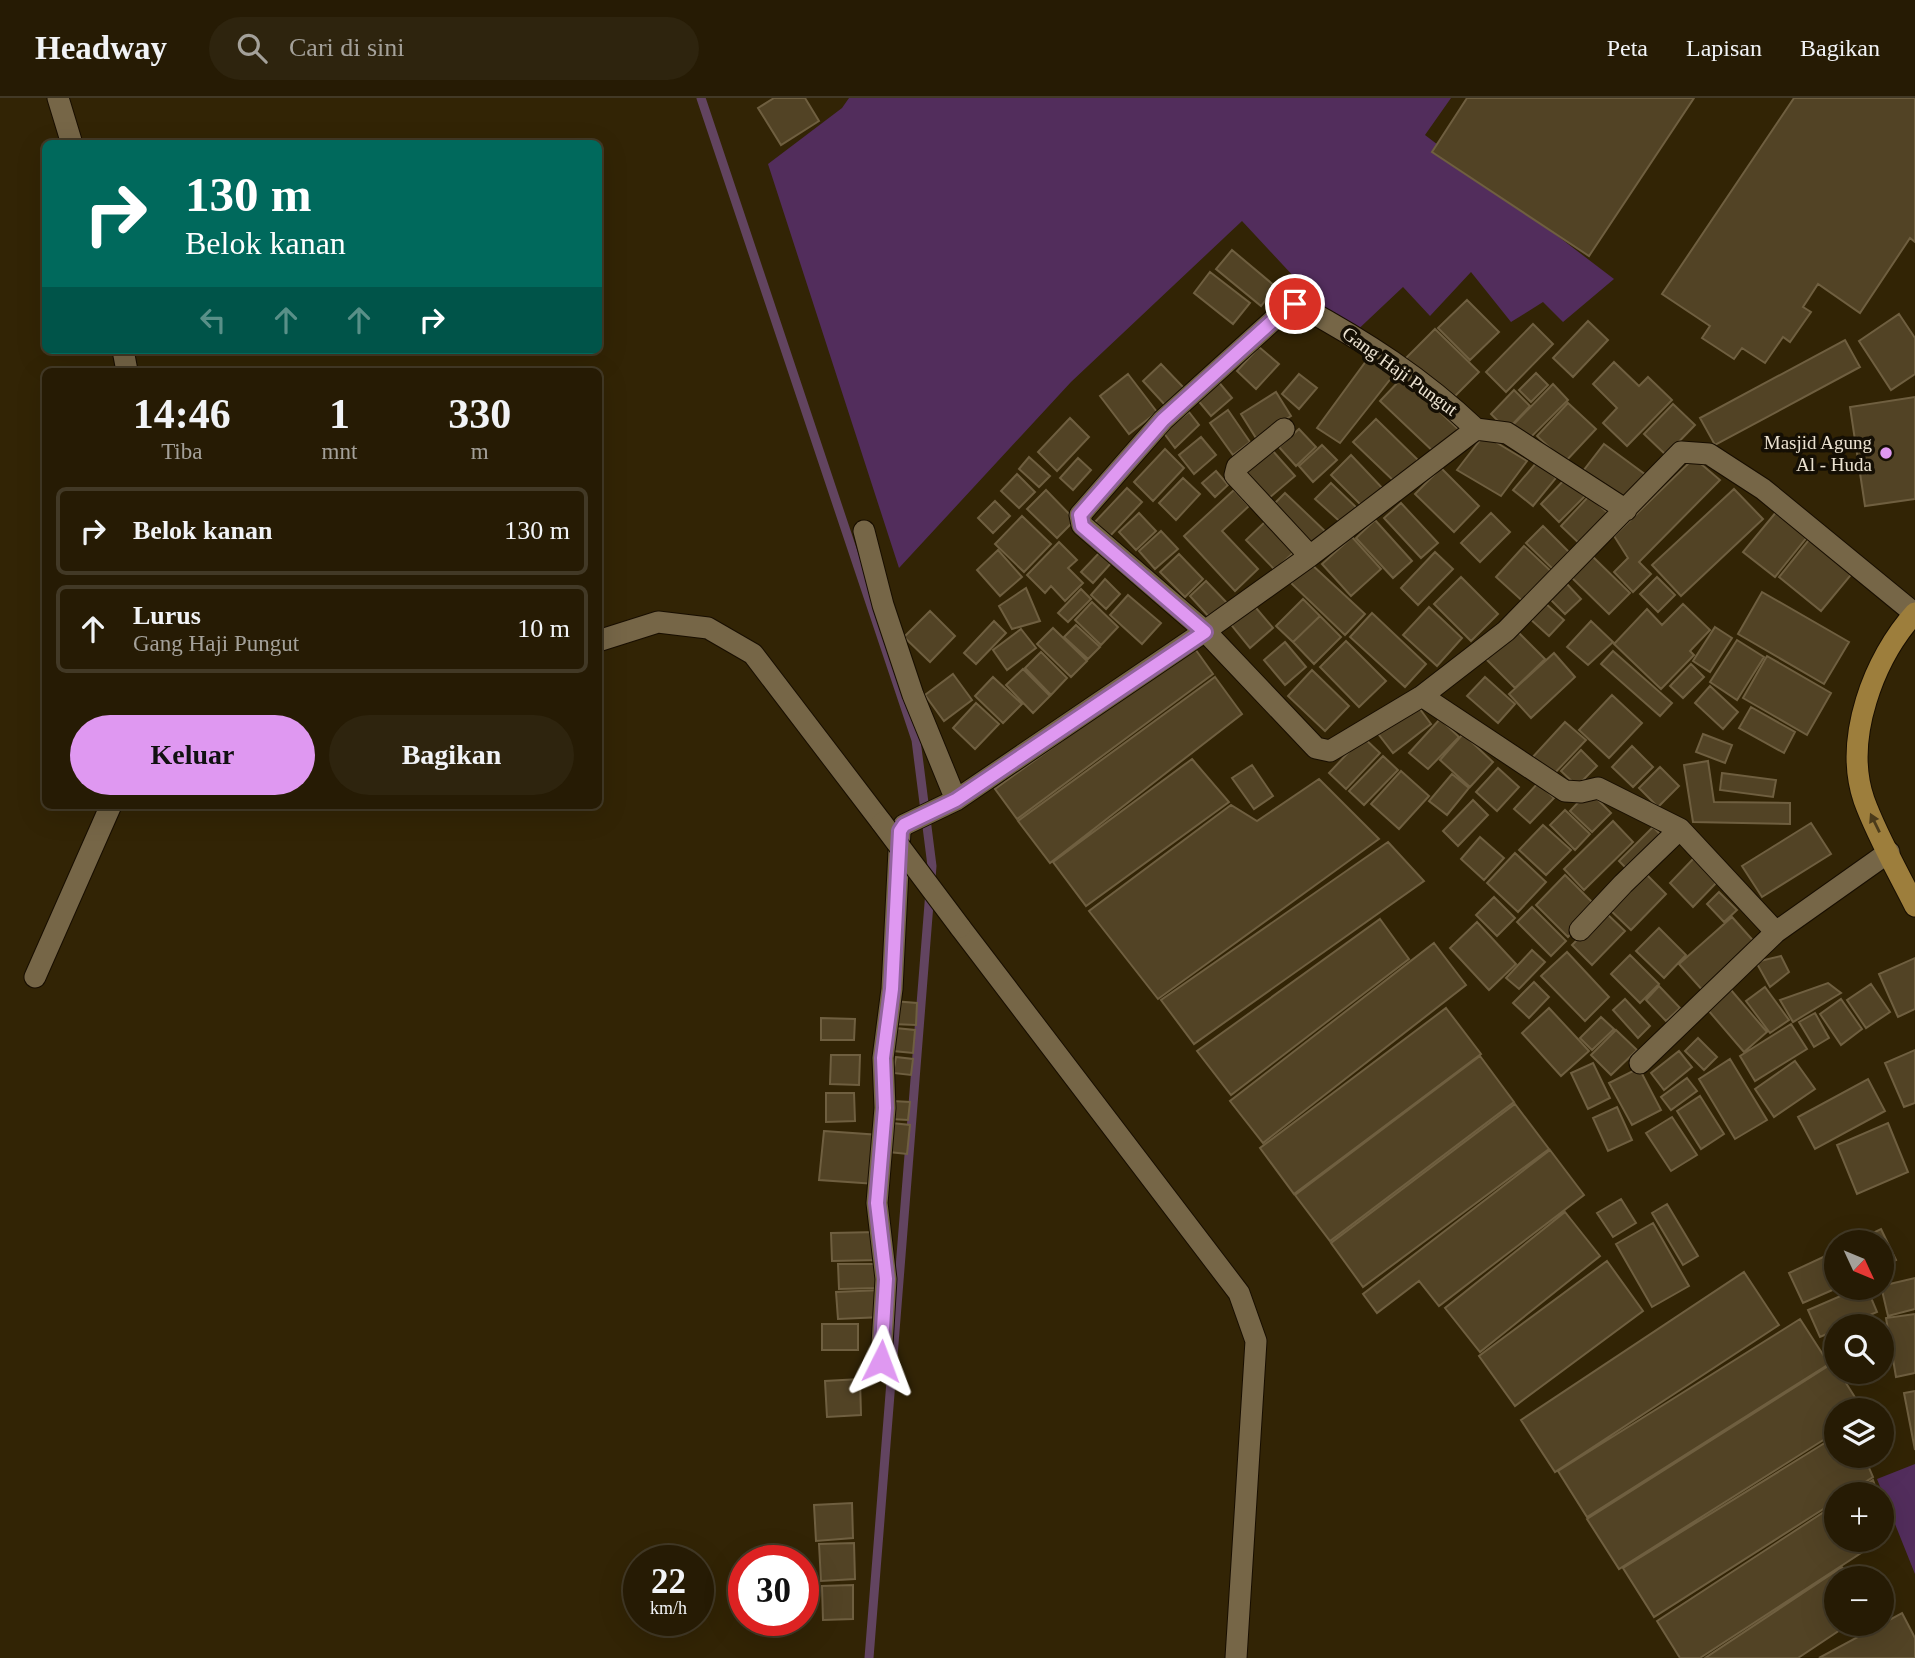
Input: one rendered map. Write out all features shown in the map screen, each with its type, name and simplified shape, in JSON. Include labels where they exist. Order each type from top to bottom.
[{"type":"main road","points":[[1915,613],[1890,645],[1871,685],[1861,720],[1858,771],[1864,800],[1915,906]]},
{"type":"street","points":[[58,98],[71,140]]},
{"type":"street","name":"Gang Haji Pungut","points":[[1626,510],[1507,433],[1476,429],[1441,396],[1361,338],[1300,306],[1290,305],[1163,420],[1080,515],[1082,526],[1205,632],[1316,748],[1322,751],[1330,751],[1422,695],[1506,631],[1626,510],[1681,452],[1709,454],[1763,489],[1915,613]]},
{"type":"street","points":[[1284,429],[1237,467],[1235,475],[1310,556]]},
{"type":"street","name":"Gang Haji Pungut","points":[[881,1361],[886,1279],[877,1203],[885,1108],[883,1058],[892,989],[900,831],[911,821],[950,804],[1205,632],[1310,556],[1476,429]]},
{"type":"street","points":[[863,531],[884,606],[950,804]]},
{"type":"street","points":[[602,640],[658,622],[708,628],[753,654],[1239,1293],[1256,1342],[1236,1658]]},
{"type":"street","points":[[1422,695],[1565,791],[1598,789],[1680,829],[1776,932]]},
{"type":"street","points":[[34,977],[109,809]]},
{"type":"street","points":[[1580,930],[1680,829]]},
{"type":"street","points":[[1640,1063],[1776,932],[1889,852]]},
{"type":"shaded area","points":[[849,98],[1451,98],[1425,135],[1614,279],[1563,322],[1543,302],[1511,322],[1471,272],[1430,316],[1403,287],[1350,337],[1242,221],[1071,382],[899,568],[768,164],[842,108]]},
{"type":"shaded area","points":[[1915,1464],[1915,1574],[1894,1522],[1894,1482],[1878,1482],[1877,1479]]},
{"type":"building","points":[[774,98],[805,98],[819,121],[781,145],[758,108]]},
{"type":"building","points":[[1467,98],[1694,98],[1589,256],[1432,152]]},
{"type":"building","points":[[1794,98],[1915,98],[1915,242],[1910,238],[1860,313],[1818,284],[1803,307],[1811,312],[1790,342],[1783,337],[1765,363],[1742,348],[1734,359],[1702,338],[1710,326],[1662,294]]},
{"type":"building","points":[[1232,250],[1276,287],[1261,306],[1216,269]]},
{"type":"building","points":[[1210,272],[1250,303],[1233,324],[1194,293]]},
{"type":"building","points":[[1467,300],[1499,332],[1470,360],[1438,328]]},
{"type":"building","points":[[1899,314],[1915,338],[1915,374],[1891,390],[1859,341]]},
{"type":"building","points":[[1588,321],[1608,340],[1573,377],[1553,358]]},
{"type":"building","points":[[1533,324],[1553,344],[1506,392],[1486,372]]},
{"type":"building","points":[[1435,329],[1479,372],[1449,402],[1405,359]]},
{"type":"building","points":[[1845,340],[1860,367],[1715,445],[1700,418]]},
{"type":"building","points":[[1259,347],[1279,364],[1256,389],[1237,371]]},
{"type":"building","points":[[1372,353],[1396,372],[1340,443],[1317,428]]},
{"type":"building","points":[[1614,362],[1639,386],[1648,377],[1672,400],[1627,446],[1603,423],[1617,408],[1593,384]]},
{"type":"building","points":[[1161,364],[1184,388],[1166,406],[1143,381]]},
{"type":"building","points":[[1536,373],[1548,385],[1531,402],[1519,390]]},
{"type":"building","points":[[1128,374],[1157,412],[1129,434],[1100,396]]},
{"type":"building","points":[[1299,374],[1317,388],[1299,409],[1282,394]]},
{"type":"building","points":[[1403,377],[1460,431],[1437,455],[1380,401]]},
{"type":"building","points":[[1217,380],[1232,398],[1211,416],[1196,398]]},
{"type":"building","points":[[1553,384],[1568,400],[1526,442],[1510,428]]},
{"type":"building","points":[[1514,390],[1530,406],[1507,430],[1491,414]]},
{"type":"building","points":[[1276,392],[1291,416],[1256,438],[1241,414]]},
{"type":"building","name":"Masjid Agung Al - Huda","points":[[1915,397],[1915,499],[1865,506],[1850,407]]},
{"type":"building","points":[[1568,403],[1596,429],[1565,462],[1537,436]]},
{"type":"building","points":[[1673,404],[1695,425],[1666,455],[1644,434]]},
{"type":"building","points":[[1228,410],[1250,442],[1233,455],[1210,423]]},
{"type":"building","points":[[1189,412],[1199,425],[1175,448],[1163,432]]},
{"type":"building","points":[[1070,418],[1089,437],[1057,471],[1038,452]]},
{"type":"building","points":[[1376,419],[1418,460],[1396,483],[1353,442]]},
{"type":"building","points":[[1299,429],[1316,447],[1296,466],[1279,447]]},
{"type":"building","points":[[1484,435],[1527,461],[1501,496],[1457,470]]},
{"type":"building","points":[[1201,437],[1216,455],[1194,474],[1179,455]]},
{"type":"building","points":[[1604,444],[1646,475],[1624,504],[1580,475]]},
{"type":"building","points":[[1322,445],[1337,460],[1313,482],[1299,466]]},
{"type":"building","points":[[1165,449],[1184,468],[1153,501],[1134,482]]},
{"type":"building","points":[[1272,450],[1295,476],[1268,499],[1245,474]]},
{"type":"building","points":[[1351,455],[1386,492],[1367,511],[1331,475]]},
{"type":"building","points":[[1029,457],[1050,476],[1039,487],[1019,469]]},
{"type":"building","points":[[1078,458],[1091,470],[1073,490],[1060,478]]},
{"type":"building","points":[[1694,458],[1720,480],[1639,562],[1651,574],[1633,592],[1614,572],[1628,558],[1614,536]]},
{"type":"building","points":[[1537,462],[1556,478],[1533,506],[1513,490]]},
{"type":"building","points":[[1441,468],[1479,506],[1454,532],[1415,494]]},
{"type":"building","points":[[1216,471],[1228,485],[1215,497],[1202,483]]},
{"type":"building","points":[[1017,474],[1035,492],[1019,508],[1001,491]]},
{"type":"building","points":[[1183,478],[1200,494],[1176,520],[1159,503]]},
{"type":"building","points":[[1566,478],[1585,496],[1559,522],[1541,504]]},
{"type":"building","points":[[1331,483],[1360,511],[1345,526],[1315,499]]},
{"type":"building","points":[[1127,488],[1142,502],[1109,537],[1094,523]]},
{"type":"building","points":[[1734,489],[1763,519],[1681,596],[1652,565]]},
{"type":"building","points":[[1046,490],[1075,520],[1057,538],[1027,509]]},
{"type":"building","points":[[1234,490],[1249,506],[1222,531],[1258,569],[1235,591],[1184,536]]},
{"type":"building","points":[[1285,493],[1327,533],[1313,548],[1271,507]]},
{"type":"building","points":[[1589,496],[1610,515],[1582,546],[1561,526]]},
{"type":"building","points":[[995,501],[1010,516],[993,533],[978,518]]},
{"type":"building","points":[[1401,503],[1438,543],[1421,558],[1384,518]]},
{"type":"building","points":[[1777,511],[1808,536],[1775,577],[1743,552]]},
{"type":"building","points":[[1139,513],[1156,531],[1136,550],[1119,532]]},
{"type":"building","points":[[1491,513],[1510,532],[1480,562],[1461,543]]},
{"type":"building","points":[[1022,516],[1051,544],[1024,572],[995,544]]},
{"type":"building","points":[[1375,520],[1412,561],[1393,578],[1356,538]]},
{"type":"building","points":[[1265,522],[1294,552],[1275,570],[1246,540]]},
{"type":"building","points":[[1543,526],[1574,557],[1557,573],[1526,543]]},
{"type":"building","points":[[1161,531],[1178,549],[1155,569],[1139,551]]},
{"type":"building","points":[[1812,536],[1855,570],[1821,611],[1779,577]]},
{"type":"building","points":[[1352,537],[1381,569],[1351,596],[1322,564]]},
{"type":"building","points":[[1059,542],[1077,560],[1068,568],[1083,583],[1065,601],[1051,586],[1045,593],[1027,575]]},
{"type":"building","points":[[1524,546],[1555,575],[1527,605],[1496,577]]},
{"type":"building","points":[[998,550],[1022,577],[1000,596],[977,570]]},
{"type":"building","points":[[1102,550],[1113,561],[1093,583],[1081,572]]},
{"type":"building","points":[[1435,552],[1453,569],[1418,605],[1401,588]]},
{"type":"building","points":[[1179,554],[1203,579],[1185,597],[1160,572]]},
{"type":"building","points":[[1591,555],[1630,593],[1609,614],[1571,577]]},
{"type":"building","points":[[1310,563],[1365,614],[1345,635],[1291,583]]},
{"type":"building","points":[[1461,577],[1498,614],[1471,641],[1434,604]]},
{"type":"building","points":[[1657,577],[1675,595],[1658,612],[1640,594]]},
{"type":"building","points":[[1105,579],[1120,594],[1106,609],[1091,595]]},
{"type":"building","points":[[1206,581],[1228,604],[1211,619],[1190,596]]},
{"type":"building","points":[[1566,583],[1581,599],[1565,614],[1550,599]]},
{"type":"building","points":[[1026,588],[1040,621],[1012,629],[999,606]]},
{"type":"building","points":[[1081,589],[1091,599],[1068,622],[1058,613]]},
{"type":"building","points":[[1762,592],[1849,642],[1824,684],[1738,634]]},
{"type":"building","points":[[1128,595],[1161,623],[1142,644],[1110,615]]},
{"type":"building","points":[[1303,599],[1320,616],[1293,642],[1276,626]]},
{"type":"building","points":[[1092,602],[1118,627],[1101,645],[1075,620]]},
{"type":"building","points":[[1251,602],[1273,628],[1250,648],[1228,621]]},
{"type":"building","points":[[1544,602],[1564,620],[1549,636],[1529,618]]},
{"type":"building","points":[[1683,604],[1710,630],[1690,651],[1694,655],[1661,689],[1614,644],[1647,609],[1662,625]]},
{"type":"building","points":[[1429,607],[1462,638],[1437,666],[1403,635]]},
{"type":"building","points":[[930,611],[955,636],[930,662],[904,637]]},
{"type":"building","points":[[1372,613],[1426,664],[1405,687],[1350,637]]},
{"type":"building","points":[[1320,616],[1341,637],[1314,664],[1293,642]]},
{"type":"building","points":[[994,621],[1006,633],[976,664],[964,653]]},
{"type":"building","points":[[1591,621],[1613,642],[1588,665],[1567,647]]},
{"type":"building","points":[[1076,625],[1100,647],[1088,659],[1064,637]]},
{"type":"building","points":[[1715,627],[1732,638],[1710,672],[1693,661]]},
{"type":"building","points":[[1053,628],[1087,661],[1071,677],[1037,644]]},
{"type":"building","points":[[1021,629],[1036,648],[1007,670],[993,650]]},
{"type":"building","points":[[1515,629],[1545,659],[1515,688],[1485,658]]},
{"type":"building","points":[[1737,640],[1764,657],[1737,700],[1710,682]]},
{"type":"building","points":[[1346,641],[1386,681],[1359,707],[1320,667]]},
{"type":"building","points":[[1285,642],[1306,667],[1285,685],[1264,660]]},
{"type":"building","points":[[1193,646],[1213,674],[1017,819],[995,789]]},
{"type":"building","points":[[1613,651],[1672,703],[1660,716],[1601,664]]},
{"type":"building","points":[[1041,652],[1067,678],[1051,695],[1025,668]]},
{"type":"building","points":[[1554,653],[1575,677],[1531,718],[1509,694]]},
{"type":"building","points":[[1767,656],[1831,693],[1807,735],[1743,698]]},
{"type":"building","points":[[1691,664],[1704,677],[1683,698],[1670,686]]},
{"type":"building","points":[[1023,669],[1050,696],[1033,713],[1006,685]]},
{"type":"building","points":[[1312,670],[1349,706],[1325,731],[1288,696]]},
{"type":"building","points":[[953,674],[972,700],[944,721],[925,695]]},
{"type":"building","points":[[993,677],[1022,704],[1003,723],[975,696]]},
{"type":"building","points":[[1215,677],[1242,714],[1050,863],[1018,821]]},
{"type":"building","points":[[1485,677],[1515,704],[1498,723],[1467,696]]},
{"type":"building","points":[[1710,686],[1738,712],[1723,729],[1695,703]]},
{"type":"building","points":[[1612,695],[1642,723],[1609,758],[1579,730]]},
{"type":"building","points":[[976,703],[999,724],[975,749],[953,728]]},
{"type":"building","points":[[1417,705],[1431,724],[1393,753],[1376,731]]},
{"type":"building","points":[[1751,707],[1795,732],[1784,753],[1739,728]]},
{"type":"building","points":[[1440,719],[1459,737],[1428,769],[1409,753]]},
{"type":"building","points":[[1565,722],[1586,740],[1550,778],[1530,760]]},
{"type":"building","points":[[1463,734],[1493,762],[1470,787],[1440,760]]},
{"type":"building","points":[[1703,734],[1732,745],[1725,763],[1696,752]]},
{"type":"building","points":[[1363,737],[1380,753],[1346,789],[1329,773]]},
{"type":"building","points":[[1632,746],[1653,767],[1633,787],[1612,767]]},
{"type":"building","points":[[1581,750],[1597,766],[1577,786],[1561,771]]},
{"type":"building","points":[[1383,756],[1398,770],[1364,805],[1349,791]]},
{"type":"building","points":[[1192,759],[1229,802],[1086,906],[1053,862]]},
{"type":"building","points":[[1708,761],[1714,802],[1790,803],[1790,824],[1693,822],[1684,765]]},
{"type":"building","points":[[1252,765],[1273,796],[1254,809],[1232,778]]},
{"type":"building","points":[[1660,767],[1679,786],[1658,807],[1639,788]]},
{"type":"building","points":[[1498,768],[1519,787],[1497,811],[1476,792]]},
{"type":"building","points":[[1401,771],[1429,796],[1399,829],[1371,804]]},
{"type":"building","points":[[1722,773],[1776,780],[1773,797],[1720,790]]},
{"type":"building","points":[[1452,774],[1469,788],[1447,815],[1429,801]]},
{"type":"building","points":[[1319,779],[1379,839],[1158,999],[1089,911],[1231,805],[1257,821]]},
{"type":"building","points":[[1538,783],[1554,798],[1530,823],[1514,809]]},
{"type":"building","points":[[1589,791],[1611,813],[1592,832],[1570,811]]},
{"type":"building","points":[[1473,800],[1488,815],[1458,846],[1443,831]]},
{"type":"building","points":[[1565,810],[1590,834],[1575,850],[1550,825]]},
{"type":"building","points":[[1613,821],[1633,842],[1584,890],[1564,869]]},
{"type":"building","points":[[1811,823],[1831,854],[1762,897],[1742,866]]},
{"type":"building","points":[[1543,825],[1571,850],[1546,875],[1519,850]]},
{"type":"building","points":[[1653,827],[1664,838],[1630,872],[1619,861]]},
{"type":"building","points":[[1480,837],[1504,858],[1484,880],[1461,859]]},
{"type":"building","points":[[1388,842],[1424,881],[1194,1044],[1161,1000]]},
{"type":"building","points":[[1515,853],[1546,882],[1518,912],[1487,883]]},
{"type":"building","points":[[1695,857],[1719,880],[1693,907],[1670,883]]},
{"type":"building","points":[[1641,869],[1666,894],[1631,930],[1606,906]]},
{"type":"building","points":[[1565,875],[1597,907],[1568,937],[1536,905]]},
{"type":"building","points":[[1719,892],[1737,910],[1724,922],[1707,904]]},
{"type":"building","points":[[1494,897],[1515,918],[1497,936],[1476,915]]},
{"type":"building","points":[[1532,907],[1566,941],[1551,956],[1517,922]]},
{"type":"building","points":[[1605,912],[1625,931],[1592,965],[1572,945]]},
{"type":"building","points":[[1732,917],[1758,946],[1705,993],[1679,964]]},
{"type":"building","points":[[1380,919],[1409,959],[1231,1095],[1197,1051]]},
{"type":"building","points":[[1477,922],[1516,964],[1489,990],[1450,948]]},
{"type":"building","points":[[1659,928],[1686,955],[1664,978],[1636,951]]},
{"type":"building","points":[[1434,943],[1466,985],[1263,1143],[1230,1101]]},
{"type":"building","points":[[1532,950],[1545,962],[1519,989],[1506,978]]},
{"type":"building","points":[[1567,952],[1609,997],[1585,1021],[1541,976]]},
{"type":"building","points":[[1630,955],[1659,984],[1640,1003],[1611,974]]},
{"type":"building","points":[[1781,956],[1789,972],[1770,987],[1756,962]]},
{"type":"building","points":[[1915,958],[1915,1009],[1898,1017],[1879,974]]},
{"type":"building","points":[[1534,982],[1549,997],[1529,1018],[1513,1003]]},
{"type":"building","points":[[1725,983],[1767,1032],[1744,1052],[1702,1003]]},
{"type":"building","points":[[1828,983],[1841,993],[1793,1022],[1780,1000]]},
{"type":"building","points":[[1871,984],[1890,1012],[1866,1028],[1847,1000]]},
{"type":"building","points":[[1659,986],[1680,1008],[1666,1021],[1646,1000]]},
{"type":"building","points":[[1765,987],[1789,1020],[1770,1033],[1746,1001]]},
{"type":"building","points":[[1625,999],[1650,1026],[1638,1038],[1613,1010]]},
{"type":"building","points":[[1841,999],[1862,1029],[1841,1045],[1820,1014]]},
{"type":"building","points":[[893,1001],[917,1003],[916,1025],[892,1024]]},
{"type":"building","points":[[1446,1008],[1481,1054],[1294,1194],[1260,1148]]},
{"type":"building","points":[[1549,1008],[1589,1051],[1561,1076],[1522,1033]]},
{"type":"building","points":[[1815,1013],[1829,1038],[1814,1047],[1799,1022]]},
{"type":"building","points":[[1601,1017],[1614,1029],[1592,1050],[1580,1038]]},
{"type":"building","points":[[821,1018],[855,1019],[854,1040],[821,1040]]},
{"type":"building","points":[[1791,1024],[1807,1049],[1755,1081],[1740,1056]]},
{"type":"building","points":[[895,1028],[915,1030],[913,1053],[893,1051]]},
{"type":"building","points":[[1616,1030],[1637,1050],[1611,1075],[1591,1055]]},
{"type":"building","points":[[1698,1038],[1717,1057],[1704,1070],[1685,1051]]},
{"type":"building","points":[[1915,1050],[1915,1103],[1904,1107],[1885,1063]]},
{"type":"building","points":[[1679,1051],[1692,1067],[1664,1090],[1651,1073]]},
{"type":"building","points":[[831,1055],[860,1055],[859,1085],[830,1084]]},
{"type":"building","points":[[1480,1056],[1514,1102],[1330,1241],[1295,1195]]},
{"type":"building","points":[[896,1057],[913,1059],[911,1075],[893,1073]]},
{"type":"building","points":[[1730,1059],[1767,1120],[1735,1139],[1699,1079]]},
{"type":"building","points":[[1795,1061],[1815,1089],[1774,1117],[1755,1089]]},
{"type":"building","points":[[1593,1063],[1610,1098],[1588,1109],[1571,1073]]},
{"type":"building","points":[[1639,1068],[1661,1110],[1632,1125],[1609,1083]]},
{"type":"building","points":[[1687,1078],[1697,1091],[1671,1110],[1661,1097]]},
{"type":"building","points":[[1868,1079],[1885,1111],[1815,1149],[1798,1117]]},
{"type":"building","points":[[826,1093],[854,1093],[855,1121],[826,1122]]},
{"type":"building","points":[[1700,1096],[1724,1134],[1701,1149],[1677,1111]]},
{"type":"building","points":[[892,1101],[910,1102],[908,1120],[890,1119]]},
{"type":"building","points":[[1515,1104],[1549,1149],[1363,1287],[1331,1243]]},
{"type":"building","points":[[1617,1107],[1632,1140],[1608,1151],[1593,1118]]},
{"type":"building","points":[[1672,1117],[1697,1155],[1671,1171],[1646,1133]]},
{"type":"building","points":[[892,1123],[910,1125],[907,1154],[889,1152]]},
{"type":"building","points":[[1888,1123],[1908,1172],[1857,1194],[1837,1145]]},
{"type":"building","points":[[824,1131],[880,1135],[876,1184],[819,1180]]},
{"type":"building","points":[[1550,1150],[1584,1195],[1439,1306],[1419,1281],[1377,1313],[1363,1294]]},
{"type":"building","points":[[1621,1199],[1636,1223],[1613,1237],[1597,1213]]},
{"type":"building","points":[[1667,1204],[1698,1256],[1683,1265],[1652,1213]]},
{"type":"building","points":[[1565,1212],[1600,1256],[1480,1352],[1445,1308]]},
{"type":"building","points":[[1653,1223],[1689,1286],[1652,1307],[1616,1244]]},
{"type":"building","points":[[877,1232],[878,1260],[832,1261],[831,1233]]},
{"type":"building","points":[[1824,1257],[1824,1294],[1803,1303],[1789,1273]]},
{"type":"building","points":[[1607,1261],[1643,1311],[1515,1406],[1479,1356]]},
{"type":"building","points":[[838,1264],[878,1264],[879,1288],[839,1289]]},
{"type":"building","points":[[1744,1272],[1779,1325],[1555,1472],[1521,1420]]},
{"type":"building","points":[[1915,1278],[1915,1309],[1888,1314],[1884,1300],[1894,1300],[1894,1283]]},
{"type":"building","points":[[882,1290],[883,1317],[838,1319],[836,1292]]},
{"type":"building","points":[[1831,1300],[1872,1300],[1877,1312],[1824,1314],[1824,1335],[1820,1337],[1808,1310]]},
{"type":"building","points":[[1915,1314],[1915,1373],[1896,1377],[1894,1365],[1894,1317]]},
{"type":"building","points":[[1800,1319],[1824,1356],[1824,1367],[1587,1517],[1558,1471]]},
{"type":"building","points":[[822,1324],[858,1324],[858,1350],[822,1350]]},
{"type":"building","points":[[1824,1369],[1824,1384],[1847,1384],[1855,1398],[1824,1398],[1824,1440],[1619,1569],[1587,1519]]},
{"type":"building","points":[[860,1379],[861,1415],[827,1417],[825,1381]]},
{"type":"building","points":[[1915,1391],[1915,1450],[1904,1393]]},
{"type":"building","points":[[1824,1443],[1824,1468],[1869,1468],[1873,1477],[1865,1482],[1824,1482],[1824,1509],[1654,1617],[1623,1568]]},
{"type":"building","points":[[852,1503],[853,1538],[816,1541],[814,1505]]},
{"type":"building","points":[[1824,1512],[1824,1552],[1863,1552],[1841,1566],[1824,1566],[1824,1577],[1700,1658],[1680,1658],[1657,1621]]},
{"type":"building","points":[[854,1543],[855,1579],[821,1581],[819,1544]]},
{"type":"building","points":[[1824,1579],[1824,1636],[1831,1636],[1798,1658],[1705,1658]]},
{"type":"building","points":[[853,1585],[853,1619],[823,1620],[822,1586]]},
{"type":"building","points":[[1902,1613],[1915,1638],[1915,1658],[1819,1658],[1860,1636],[1894,1636],[1894,1617]]},
{"type":"waterway","points":[[701,98],[916,740],[932,866],[869,1658]]},
{"type":"place","name":"Masjid Agung Al - Huda","points":[[1886,453]]},
{"type":"route","points":[[881,1361],[886,1279],[877,1203],[885,1108],[883,1058],[892,989],[900,831],[904,825],[956,800],[1205,632],[1082,526],[1080,515],[1163,420],[1290,305],[1295,304]]}]
